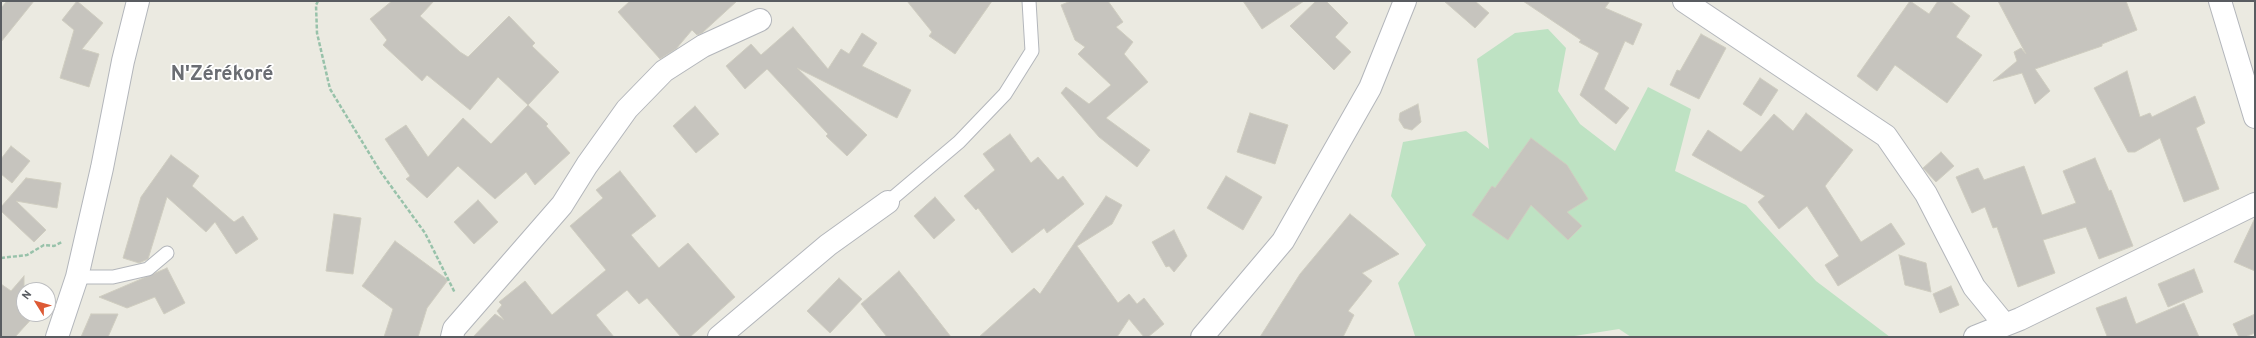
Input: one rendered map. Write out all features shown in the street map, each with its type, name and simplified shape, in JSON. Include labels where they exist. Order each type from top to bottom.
[{"type":"street","points":[[57,337],[77,278],[138,1]]},
{"type":"street","points":[[1202,337],[1283,241],[1370,88],[1405,1]]},
{"type":"street","points":[[1684,1],[1886,136],[1926,194],[1974,287],[2017,327]]},
{"type":"street","points":[[2220,1],[2255,117]]},
{"type":"street","points":[[453,333],[562,205],[587,165],[627,109],[658,77],[703,46],[760,20]]},
{"type":"street","points":[[719,337],[828,245],[888,202]]},
{"type":"street","points":[[1975,337],[2017,327],[2255,204]]},
{"type":"lane","points":[[888,202],[959,142],[1005,94],[1032,51],[1028,1]]},
{"type":"lane","points":[[77,278],[113,277],[148,269],[167,253]]},
{"type":"path","points":[[318,1],[316,5],[317,33],[330,89],[380,171],[428,240],[455,291],[453,333]]},
{"type":"path","points":[[1,258],[27,255],[44,244],[54,246],[88,226]]},
{"type":"green space","points":[[1548,29],[1566,48],[1558,91],[1580,124],[1615,151],[1648,87],[1691,109],[1675,171],[1746,205],[1816,281],[1890,337],[1631,337],[1619,329],[1568,337],[1415,336],[1398,283],[1426,245],[1391,196],[1403,142],[1466,131],[1489,149],[1477,59],[1515,33]]},
{"type":"building","points":[[7,1],[34,1],[1,42],[1,8]]},
{"type":"building","points":[[77,1],[103,23],[82,49],[99,54],[89,87],[60,78],[74,30],[62,20]]},
{"type":"building","points":[[392,1],[434,1],[420,16],[460,52],[468,57],[509,16],[535,43],[532,46],[559,72],[528,105],[498,77],[470,110],[427,75],[422,81],[383,45],[387,40],[370,19]]},
{"type":"building","points":[[630,1],[737,1],[702,33],[697,35],[692,30],[676,49],[660,59],[618,12]]},
{"type":"building","points":[[907,1],[992,1],[955,54],[929,36],[932,32]]},
{"type":"building","points":[[1071,1],[1108,1],[1123,22],[1116,27],[1133,42],[1124,54],[1148,82],[1106,118],[1150,150],[1137,167],[1099,137],[1061,93],[1066,87],[1089,104],[1111,85],[1078,54],[1085,47],[1075,40],[1061,5]]},
{"type":"building","points":[[1243,1],[1304,1],[1262,29]]},
{"type":"building","points":[[1316,1],[1326,1],[1348,23],[1335,37],[1351,52],[1334,70],[1290,26]]},
{"type":"building","points":[[1444,1],[1475,1],[1489,13],[1475,28]]},
{"type":"building","points":[[1523,1],[1610,1],[1605,8],[1642,24],[1633,45],[1625,41],[1604,89],[1629,108],[1616,124],[1580,95],[1599,53],[1579,42],[1581,40]]},
{"type":"building","points":[[1910,1],[1929,14],[1938,1],[1950,1],[1970,16],[1956,37],[1982,55],[1947,103],[1895,65],[1877,91],[1857,76]]},
{"type":"building","points":[[1998,1],[2126,1],[2137,30],[2102,44],[2102,46],[2035,69],[2050,91],[2035,104],[2022,73],[1993,81],[2017,61],[2014,52],[2021,48],[2026,54]]},
{"type":"building","points":[[793,27],[828,69],[841,49],[849,54],[862,33],[877,43],[862,66],[911,90],[897,118],[797,68],[867,135],[847,156],[826,136],[828,134],[767,69],[745,89],[726,66],[751,44],[761,55]]},
{"type":"building","points":[[1701,34],[1726,48],[1699,99],[1670,85],[1677,70],[1680,71]]},
{"type":"building","points":[[2127,71],[2140,117],[2150,113],[2152,117],[2195,96],[2205,123],[2196,128],[2219,189],[2184,202],[2160,138],[2135,152],[2128,152],[2094,88]]},
{"type":"building","points":[[1760,78],[1778,90],[1761,116],[1743,104]]},
{"type":"building","points":[[1418,104],[1421,122],[1412,130],[1404,128],[1399,120],[1400,113]]},
{"type":"building","points":[[528,105],[548,124],[546,126],[570,153],[535,185],[526,172],[495,199],[458,166],[427,198],[406,179],[410,176],[385,139],[406,125],[428,157],[463,118],[491,144]]},
{"type":"building","points":[[695,106],[719,134],[696,153],[673,126]]},
{"type":"building","points":[[1250,113],[1288,125],[1275,164],[1237,152]]},
{"type":"building","points":[[1806,113],[1853,150],[1825,186],[1861,242],[1891,223],[1905,244],[1838,286],[1825,265],[1839,256],[1807,206],[1779,229],[1758,202],[1765,196],[1692,155],[1708,130],[1741,152],[1774,114],[1793,131]]},
{"type":"building","points":[[1010,134],[1031,163],[1038,157],[1058,180],[1063,176],[1084,204],[1047,233],[1044,228],[1012,253],[978,208],[976,210],[964,196],[995,170],[983,154]]},
{"type":"building","points":[[1531,138],[1567,165],[1588,199],[1567,212],[1582,226],[1568,240],[1531,205],[1508,240],[1472,215],[1492,186],[1495,188]]},
{"type":"building","points":[[11,146],[30,161],[12,183],[1,174],[1,159]]},
{"type":"building","points":[[1941,152],[1954,166],[1936,182],[1923,168]]},
{"type":"building","points":[[171,155],[199,176],[192,186],[234,222],[243,216],[258,239],[236,254],[215,222],[206,232],[167,197],[148,259],[139,263],[123,258],[141,197]]},
{"type":"building","points":[[2095,158],[2109,191],[2111,190],[2133,246],[2099,259],[2086,227],[2043,240],[2055,273],[2018,287],[1997,227],[1993,228],[1985,207],[1972,213],[1956,177],[1978,168],[1984,180],[2024,166],[2042,215],[2076,203],[2063,171]]},
{"type":"building","points":[[620,171],[656,216],[631,235],[659,268],[688,243],[735,297],[690,337],[681,337],[647,298],[639,304],[627,290],[596,315],[614,337],[473,337],[495,314],[504,320],[497,311],[502,305],[499,302],[525,281],[552,315],[606,270],[570,226],[603,198],[596,190]]},
{"type":"building","points":[[1226,176],[1262,197],[1243,230],[1207,208]]},
{"type":"building","points":[[26,178],[61,183],[57,208],[16,201],[46,230],[34,242],[1,211],[1,207]]},
{"type":"building","points":[[1106,196],[1122,205],[1112,224],[1077,246],[1118,303],[1129,294],[1137,304],[1144,298],[1164,324],[1148,337],[1144,337],[1129,319],[1117,337],[979,337],[1034,288],[1040,294]]},
{"type":"building","points":[[935,197],[955,220],[934,239],[914,216]]},
{"type":"building","points":[[478,200],[498,222],[474,244],[454,222]]},
{"type":"building","points":[[334,214],[361,218],[353,274],[326,271]]},
{"type":"building","points":[[1350,214],[1399,254],[1362,273],[1372,281],[1348,311],[1354,315],[1343,337],[1260,337],[1300,274]]},
{"type":"building","points":[[2255,218],[2255,271],[2234,262]]},
{"type":"building","points":[[1174,230],[1187,256],[1174,272],[1169,266],[1166,267],[1152,242]]},
{"type":"building","points":[[395,241],[448,280],[427,308],[418,337],[384,337],[393,309],[362,286]]},
{"type":"building","points":[[1899,255],[1926,263],[1931,292],[1905,285]]},
{"type":"building","points":[[167,268],[185,303],[164,314],[155,297],[127,308],[99,297]]},
{"type":"building","points":[[2194,269],[2203,292],[2168,307],[2158,284]]},
{"type":"building","points":[[899,271],[951,337],[887,337],[861,304]]},
{"type":"building","points":[[24,276],[24,282],[19,282]]},
{"type":"building","points":[[839,278],[862,299],[830,333],[807,311]]},
{"type":"building","points":[[1,284],[11,291],[16,285],[16,322],[29,322],[15,337],[1,337]]},
{"type":"building","points":[[1951,286],[1959,305],[1940,313],[1933,294]]},
{"type":"building","points":[[2126,297],[2136,324],[2184,303],[2199,337],[2105,337],[2107,336],[2096,308]]},
{"type":"building","points":[[91,314],[118,314],[108,337],[81,337]]},
{"type":"building","points":[[2255,314],[2255,333],[2245,337],[2239,337],[2233,324]]},
{"type":"district","name":"N'Zérékoré","points":[[222,76]]}]
